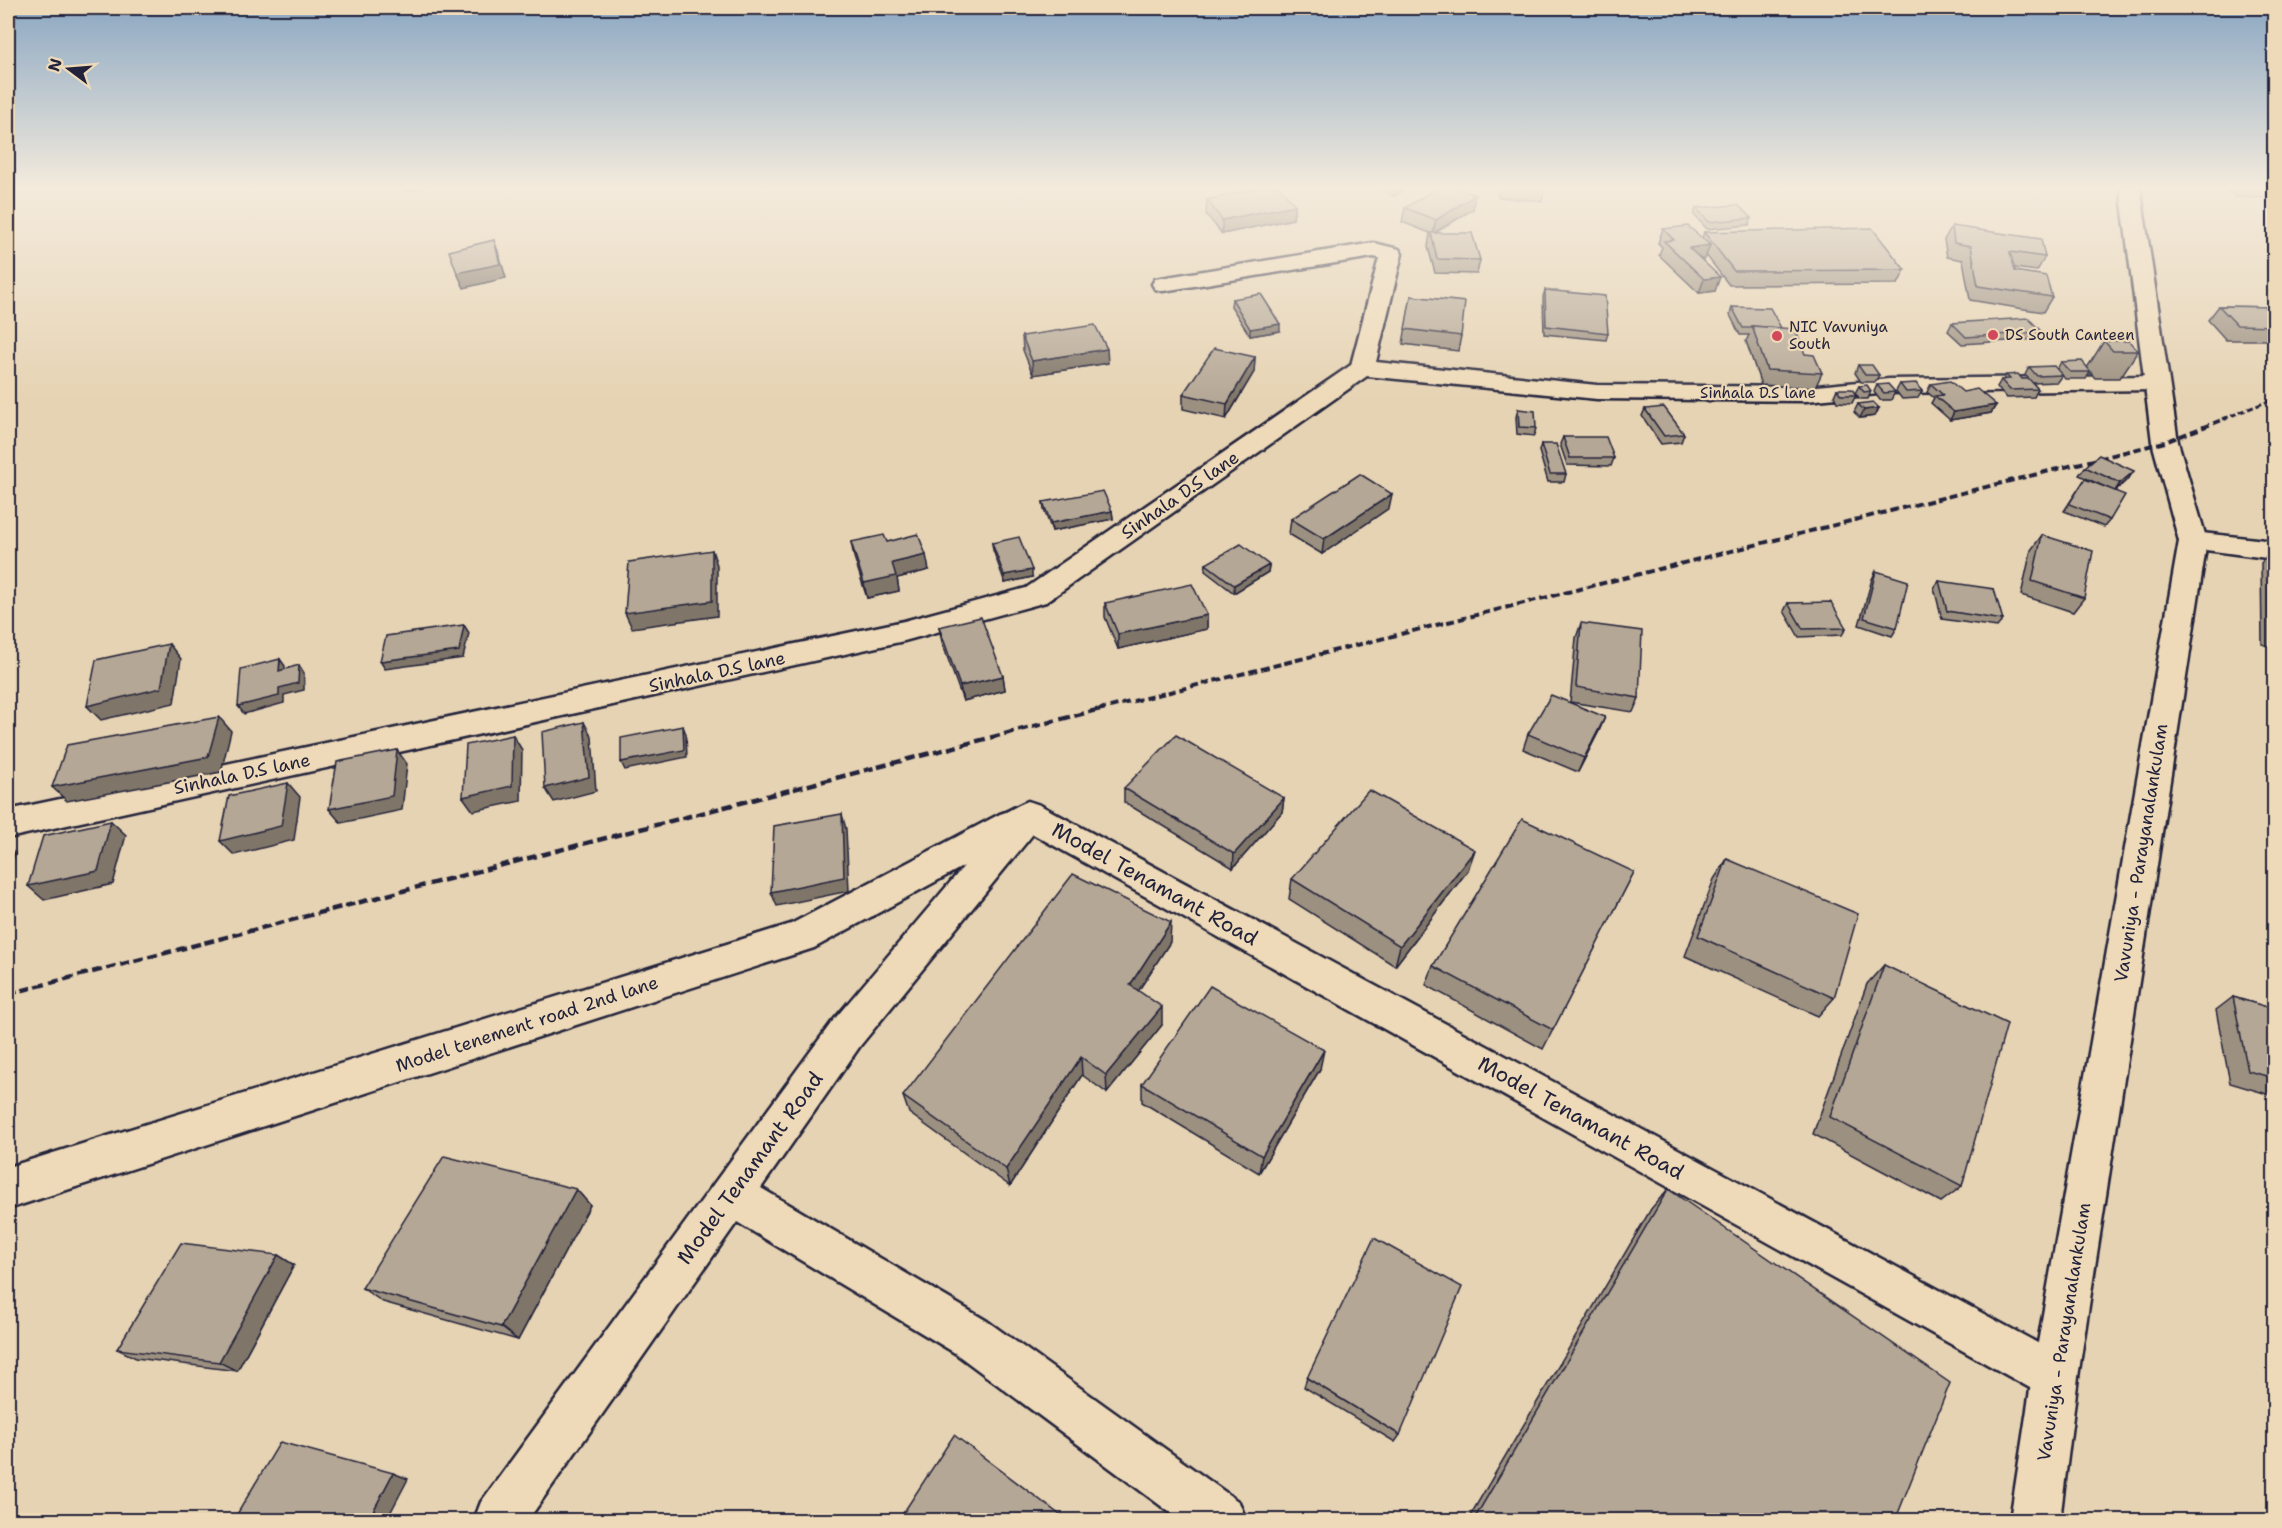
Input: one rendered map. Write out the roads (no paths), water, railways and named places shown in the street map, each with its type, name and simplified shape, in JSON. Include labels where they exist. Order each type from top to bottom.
[{"type":"main road","points":[[1163,284],[1328,257]]},
{"type":"main road","points":[[1362,368],[1390,257]]},
{"type":"main road","name":"Vavuniya - Parayanalankulam","points":[[2035,1521],[2055,1377],[2193,541],[2165,442],[2139,257]]},
{"type":"main road","name":"Sinhala D.S lane","points":[[8,825],[904,631],[1036,595],[1362,368],[1597,392],[1806,394],[1889,386],[2156,382]]},
{"type":"main road","points":[[2193,541],[2274,550]]},
{"type":"main road","name":"Model Tenamant Road","points":[[499,1521],[846,1034],[1028,815],[2055,1377]]},
{"type":"main road","name":"Model tenement road 2nd lane","points":[[8,1188],[801,937],[1028,815]]},
{"type":"main road","points":[[731,1194],[971,1337],[1221,1521]]},
{"type":"railway","points":[[2223,419],[2274,399]]},
{"type":"railway","points":[[1098,710],[2165,442],[2227,418]]},
{"type":"railway","points":[[8,994],[1104,708]]},
{"type":"place","name":"DS South Canteen","points":[[1993,335]]},
{"type":"place","name":"NIC Vavuniya South","points":[[1777,336]]}]
